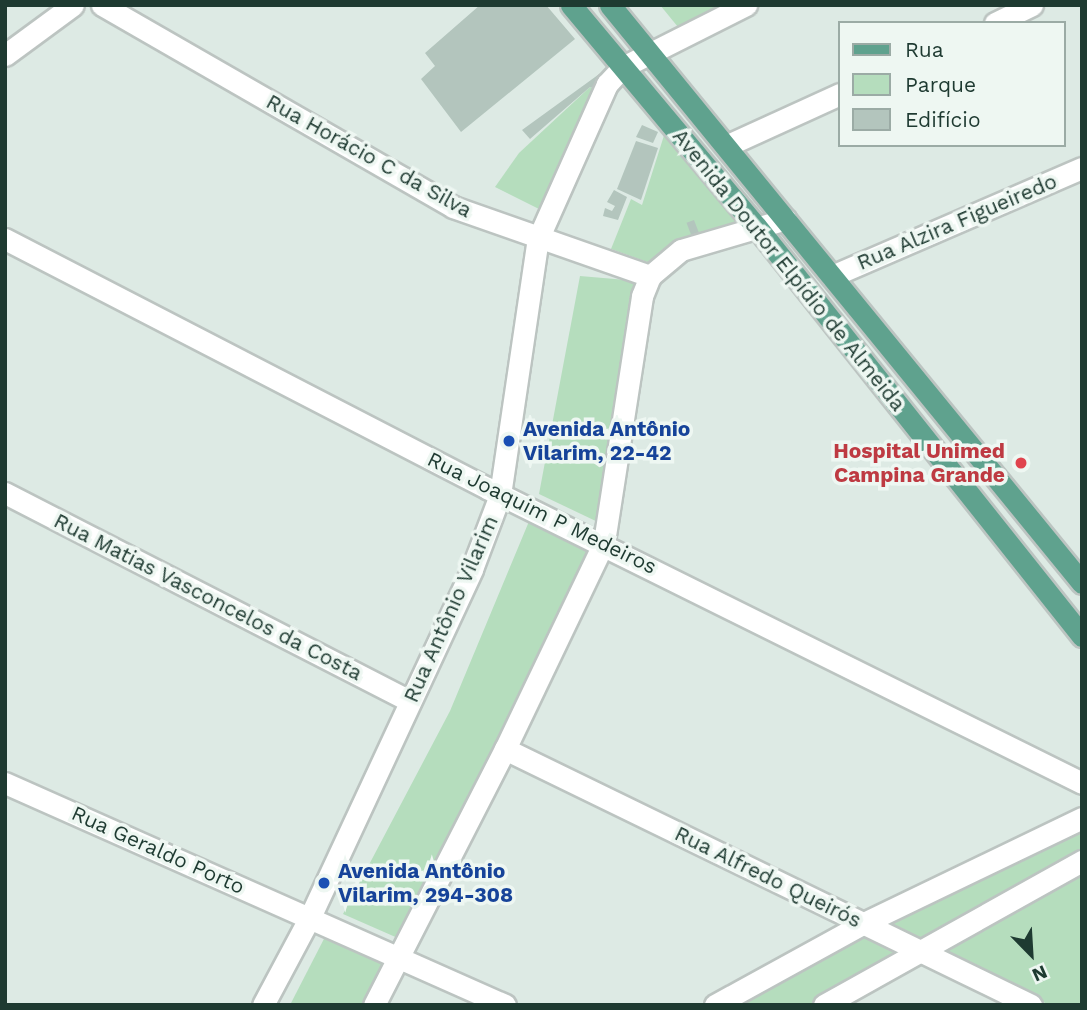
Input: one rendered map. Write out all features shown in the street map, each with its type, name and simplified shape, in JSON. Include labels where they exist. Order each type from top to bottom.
[{"type":"main road","name":"Avenida Doutor Elpídio de Almeida","points":[[570,5],[756,226],[1080,630]]},
{"type":"main road","name":"Avenida Doutor Elpídio de Almeida","points":[[610,5],[728,145],[1082,583]]},
{"type":"street","points":[[5,55],[73,5]]},
{"type":"street","name":"Rua Horácio C da Silva","points":[[102,5],[453,207],[538,239],[650,276]]},
{"type":"street","name":"Rua Antônio Vilarim","points":[[263,1005],[310,917],[472,569],[500,495],[538,239],[607,84],[623,67],[746,5]]},
{"type":"street","points":[[1003,15],[1032,5]]},
{"type":"street","points":[[728,145],[838,95]]},
{"type":"street","name":"Rua Alzira Figueiredo","points":[[832,276],[1082,168]]},
{"type":"street","points":[[374,1005],[505,749],[604,542],[642,296],[650,276],[681,250],[786,219]]},
{"type":"street","name":"Rua Joaquim P Medeiros","points":[[5,239],[500,495],[604,542],[1082,783]]},
{"type":"street","name":"Rua Matias Vasconcelos da Costa","points":[[5,493],[410,701]]},
{"type":"street","name":"Rua Alfredo Queirós","points":[[505,749],[1031,1005]]},
{"type":"street","name":"Rua Geraldo Porto","points":[[5,783],[505,1005]]},
{"type":"street","points":[[715,1005],[864,923],[1082,818]]},
{"type":"street","points":[[824,1005],[917,949],[1082,861]]},
{"type":"green space","points":[[660,5],[724,5],[678,27]]},
{"type":"green space","points":[[590,87],[601,91],[545,212],[495,187],[519,153]]},
{"type":"green space","points":[[667,126],[748,223],[650,263],[611,249],[631,199],[642,205]]},
{"type":"green space","points":[[580,276],[638,281],[602,524],[539,494]]},
{"type":"green space","points":[[530,519],[591,551],[400,939],[343,914],[450,711]]},
{"type":"green space","points":[[1082,821],[1082,850],[919,942],[882,924]]},
{"type":"green space","points":[[1082,872],[1082,1005],[1049,1005],[942,950]]},
{"type":"green space","points":[[867,930],[898,952],[809,1005],[729,1005]]},
{"type":"green space","points":[[327,933],[388,967],[368,1005],[290,1005]]},
{"type":"building","points":[[480,5],[546,5],[575,39],[461,132],[421,79],[435,66],[425,53]]},
{"type":"building","points":[[602,72],[601,91],[590,87],[530,139],[522,130]]},
{"type":"building","points":[[642,125],[658,132],[653,143],[636,137]]},
{"type":"building","points":[[636,141],[658,148],[641,200],[617,189]]},
{"type":"building","points":[[614,190],[627,197],[618,220],[603,216],[605,208],[612,211],[615,206],[607,202]]},
{"type":"building","points":[[694,220],[699,233],[692,236],[687,223]]},
{"type":"place","name":"Avenida Antônio Vilarim, 22-42","points":[[509,441]]},
{"type":"place","name":"Hospital Unimed Campina Grande","points":[[1021,463]]},
{"type":"place","name":"Avenida Antônio Vilarim, 294-308","points":[[324,883]]}]
